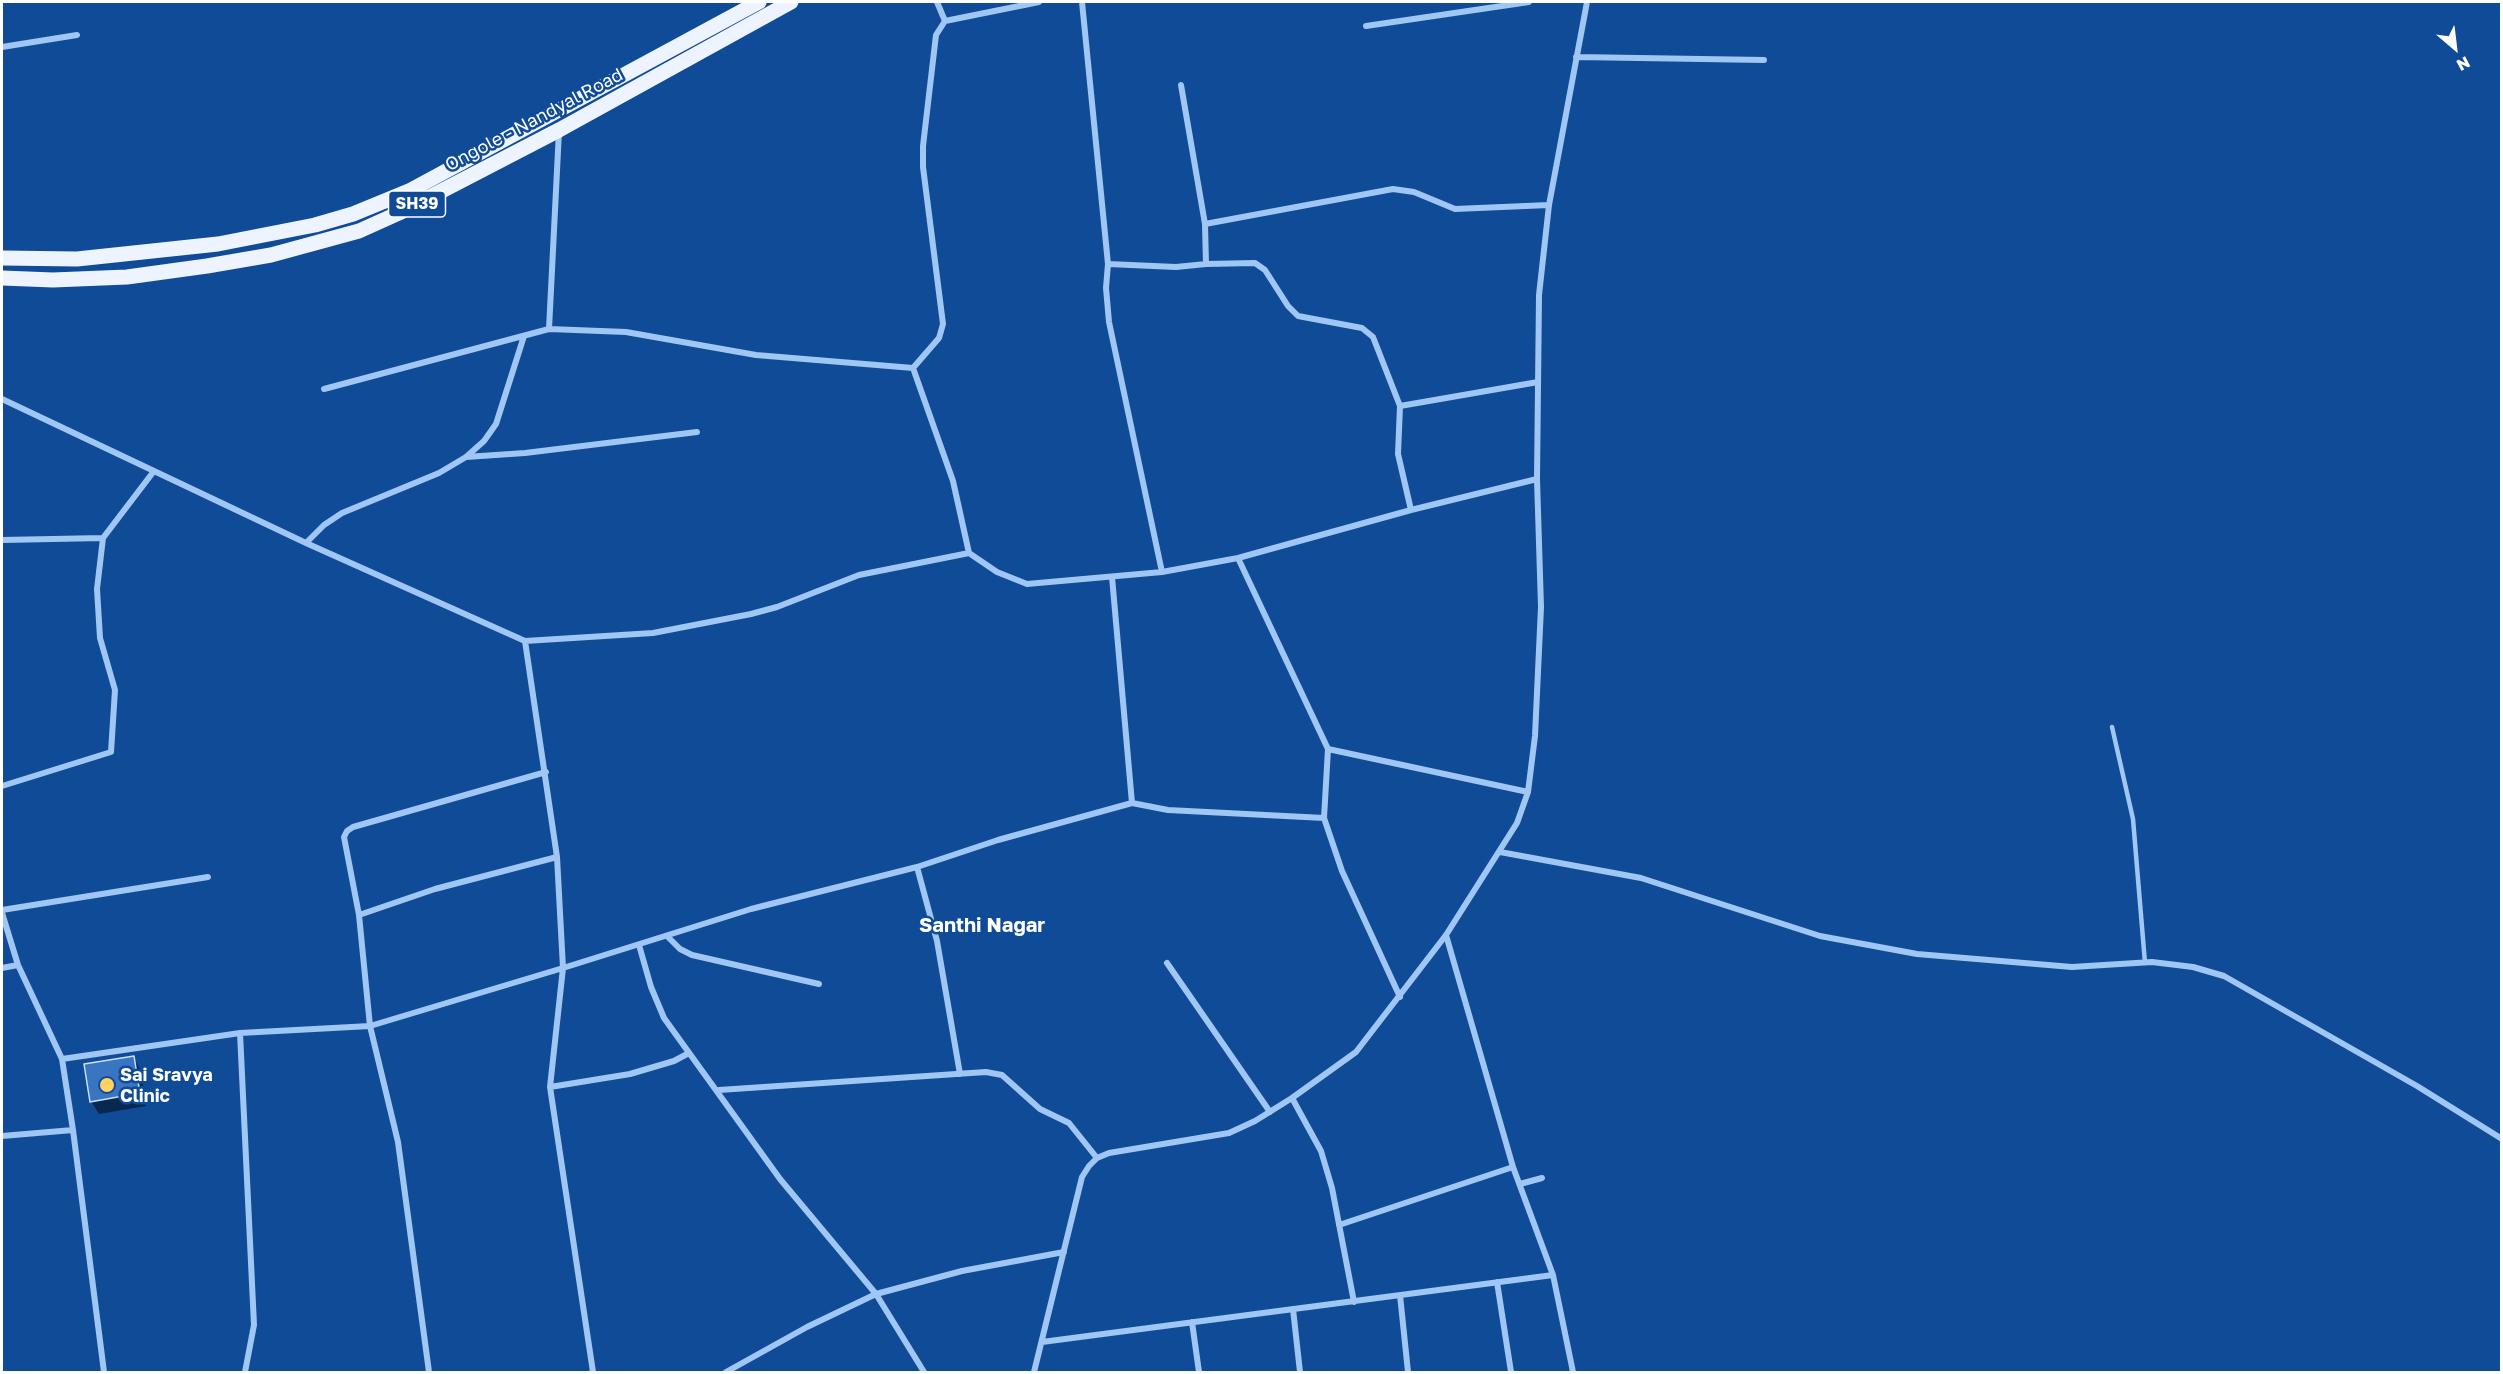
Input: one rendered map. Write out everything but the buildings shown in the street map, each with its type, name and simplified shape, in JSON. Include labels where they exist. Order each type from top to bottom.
[{"type":"main road","name":"Ongole - Nandyal Road","points":[[2,258],[77,260],[218,244],[315,225],[353,214],[419,185],[759,2]]},
{"type":"main road","name":"Ongole - Nandyal Road","points":[[2,278],[53,280],[127,277],[218,265],[321,243],[399,213],[559,130],[791,2]]},
{"type":"street","points":[[937,2],[945,21]]},
{"type":"street","points":[[913,368],[939,338],[943,324],[923,146],[936,35],[945,21],[1039,2]]},
{"type":"street","points":[[1082,2],[1108,264],[1106,288],[1109,322],[1162,572]]},
{"type":"street","points":[[1366,26],[1529,2]]},
{"type":"street","points":[[1034,1372],[1082,1177],[1097,1158],[1109,1154],[1220,1136],[1270,1112],[1356,1052],[1446,935],[1517,823],[1528,792],[1535,736],[1541,607],[1537,479],[1539,295],[1550,205],[1587,2]]},
{"type":"street","points":[[2,47],[77,35]]},
{"type":"street","points":[[1576,57],[1764,60]]},
{"type":"street","points":[[1181,85],[1205,224],[1206,264]]},
{"type":"street","points":[[549,329],[559,130]]},
{"type":"street","points":[[1205,224],[1393,189],[1414,192],[1455,208],[1550,205]]},
{"type":"street","points":[[1108,264],[1176,267],[1255,263],[1265,270],[1288,306],[1298,316],[1362,328],[1373,337],[1400,406],[1398,454],[1411,510]]},
{"type":"street","points":[[324,389],[549,329],[626,332],[756,355],[913,368]]},
{"type":"street","points":[[306,543],[324,525],[342,513],[439,473],[466,457],[484,441],[495,424],[524,336]]},
{"type":"street","points":[[913,368],[953,482],[969,553],[996,572],[1027,584],[1162,572],[1238,558],[1411,510],[1537,479]]},
{"type":"street","points":[[1400,406],[1538,382]]},
{"type":"street","points":[[2,399],[306,543],[525,641],[653,633],[729,618],[777,607],[859,575],[969,553]]},
{"type":"street","points":[[466,457],[525,453],[698,432]]},
{"type":"street","points":[[2,786],[111,752],[115,690],[100,638],[97,589],[103,538],[154,471]]},
{"type":"street","points":[[2,540],[103,538]]},
{"type":"street","points":[[1238,558],[1328,749],[1324,818],[1342,871],[1400,997]]},
{"type":"street","points":[[1112,577],[1132,803]]},
{"type":"street","points":[[525,641],[557,857],[563,968],[550,1087],[593,1372]]},
{"type":"street","points":[[1328,749],[1528,792]]},
{"type":"street","points":[[429,1372],[398,1142],[370,1026],[359,915],[344,837],[347,831],[546,772]]},
{"type":"street","points":[[62,1059],[240,1033],[370,1026],[751,909],[917,867],[998,840],[1132,803],[1168,810],[1324,818]]},
{"type":"street","points":[[1500,852],[1641,878],[1820,936],[1917,954],[2072,967],[2145,963],[2193,967],[2224,976],[2417,1086],[2502,1139]]},
{"type":"street","points":[[359,915],[435,888],[557,857]]},
{"type":"street","points":[[917,867],[937,941],[960,1074]]},
{"type":"street","points":[[104,1372],[62,1059],[18,965],[2,912],[208,877]]},
{"type":"street","points":[[1446,935],[1514,1167],[1553,1275],[1574,1372]]},
{"type":"street","points":[[667,936],[680,949],[692,955],[819,984]]},
{"type":"street","points":[[639,945],[658,1004],[689,1053],[719,1090],[780,1179],[876,1294],[924,1372]]},
{"type":"street","points":[[1167,963],[1270,1112]]},
{"type":"street","points":[[2,968],[18,965]]},
{"type":"street","points":[[240,1033],[254,1325],[245,1372]]},
{"type":"street","points":[[550,1087],[630,1074],[674,1061],[689,1053]]},
{"type":"street","points":[[719,1090],[960,1074],[1002,1074],[1040,1109],[1069,1123],[1097,1158]]},
{"type":"street","points":[[1292,1098],[1321,1151],[1354,1302]]},
{"type":"street","points":[[2,1136],[73,1130]]},
{"type":"street","points":[[1339,1225],[1514,1167]]},
{"type":"street","points":[[1520,1184],[1542,1178]]},
{"type":"street","points":[[726,1372],[807,1327],[876,1294],[962,1271],[1064,1252]]},
{"type":"street","points":[[1042,1342],[1553,1275]]},
{"type":"street","points":[[1497,1282],[1511,1372]]},
{"type":"street","points":[[1400,1295],[1408,1372]]},
{"type":"street","points":[[1293,1309],[1300,1372]]},
{"type":"street","points":[[1192,1322],[1199,1372]]},
{"type":"lane","points":[[2112,727],[2133,819],[2145,963]]},
{"type":"place","name":"Sai Sravya Clinic","points":[[107,1085]]},
{"type":"district","name":"Santhi Nagar","points":[[982,926]]}]
